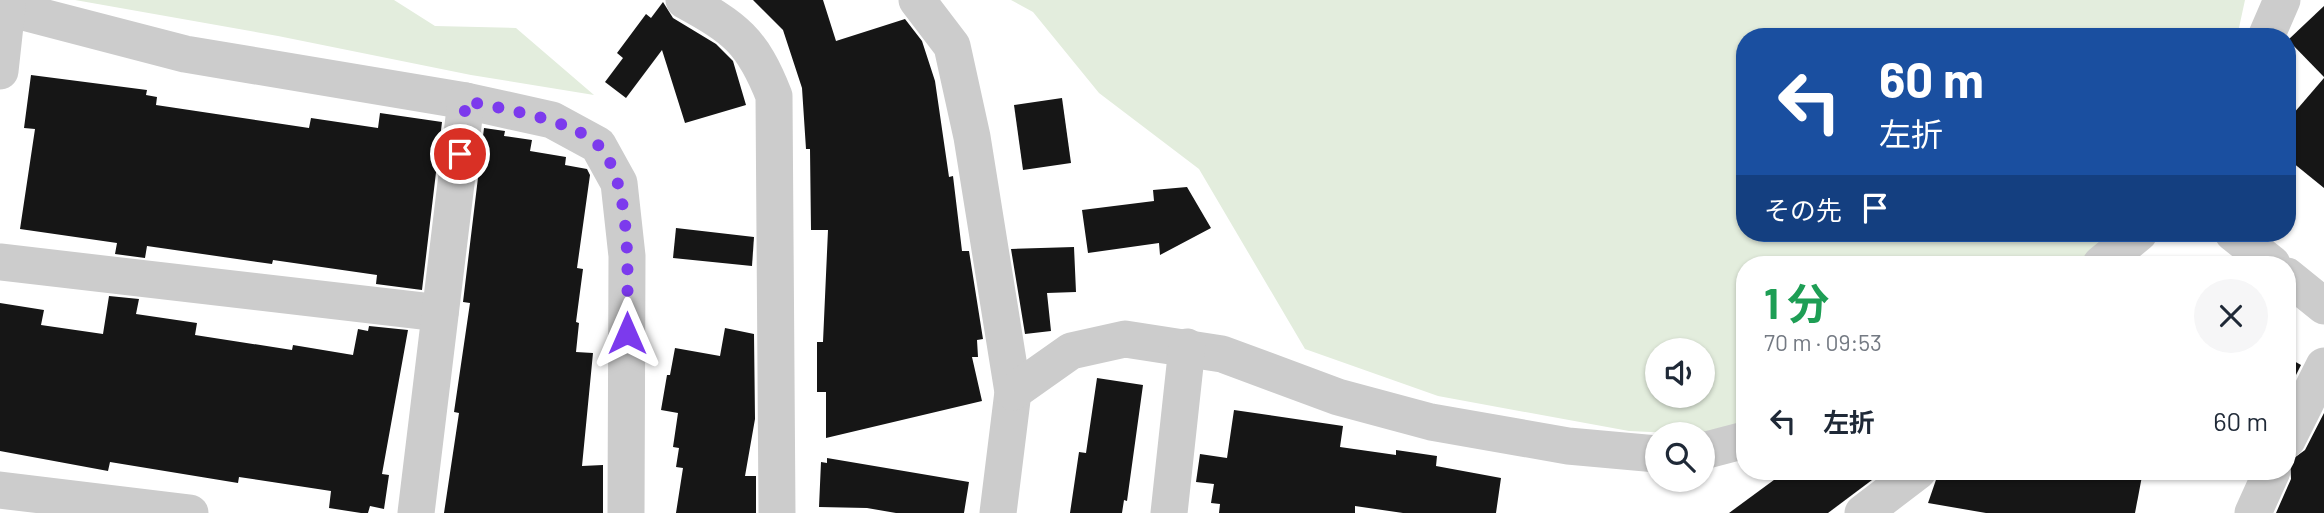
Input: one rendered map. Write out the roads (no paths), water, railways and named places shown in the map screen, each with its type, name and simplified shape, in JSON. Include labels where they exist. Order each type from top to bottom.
[{"type":"street","points":[[684,0],[730,26],[762,65],[774,96],[777,513]]},
{"type":"street","points":[[917,0],[952,46],[972,137],[1013,392],[998,513]]},
{"type":"street","points":[[2270,28],[2282,0]]},
{"type":"street","points":[[0,71],[4,7],[185,54],[466,101],[552,120],[598,145],[619,183],[628,256],[626,513]]},
{"type":"street","points":[[416,513],[466,101]]},
{"type":"street","points":[[2111,256],[2128,242]]},
{"type":"street","points":[[2244,242],[2262,256]]},
{"type":"street","points":[[0,262],[440,313]]},
{"type":"street","points":[[2296,283],[2324,306]]},
{"type":"street","points":[[1013,392],[1070,351],[1125,339],[1222,354],[1338,397],[1431,422],[1568,446],[1645,453]]},
{"type":"street","points":[[1169,513],[1187,347]]},
{"type":"street","points":[[2296,422],[2324,366]]},
{"type":"street","points":[[1715,448],[1736,442]]},
{"type":"street","points":[[1868,512],[1907,480]]},
{"type":"street","points":[[2253,513],[2268,480]]},
{"type":"street","points":[[0,490],[190,513]]}]
